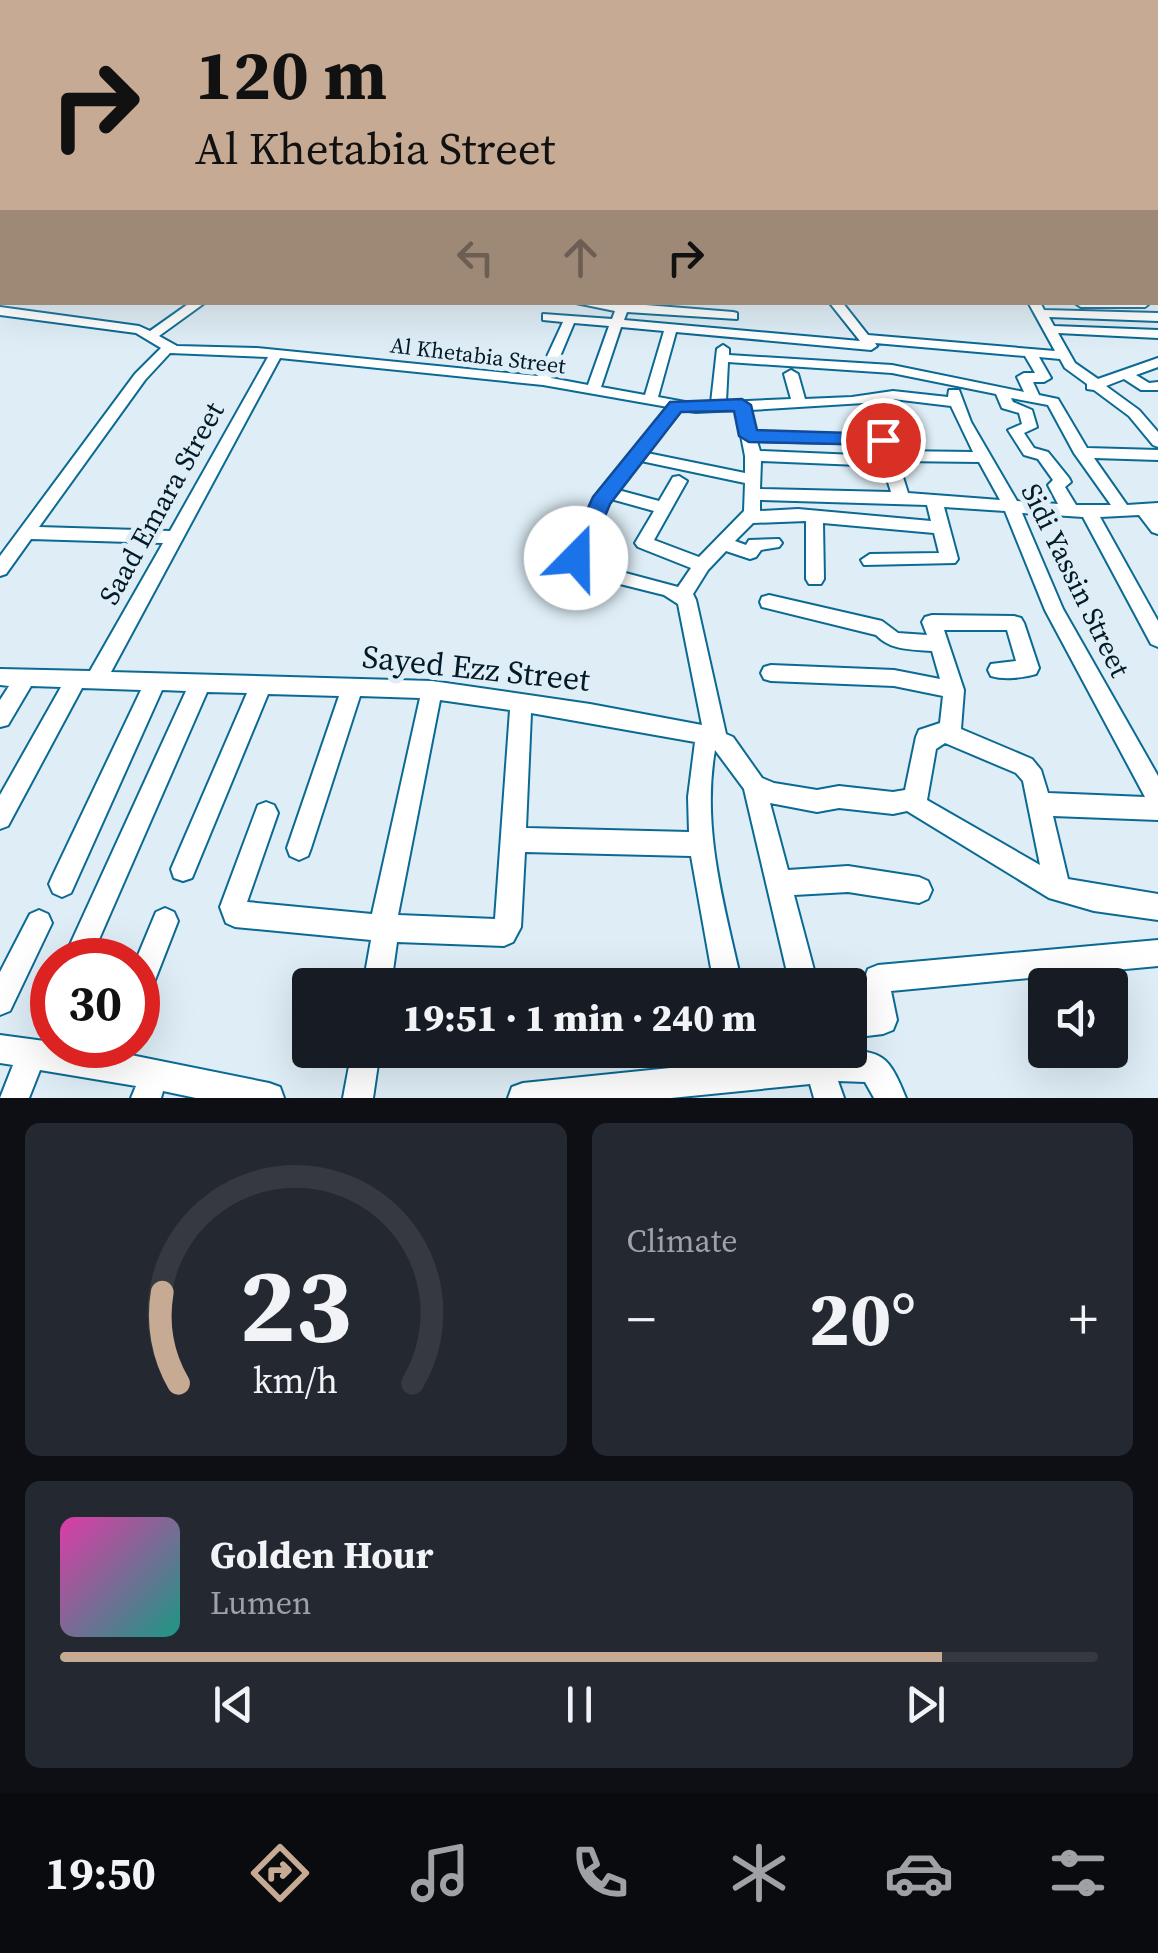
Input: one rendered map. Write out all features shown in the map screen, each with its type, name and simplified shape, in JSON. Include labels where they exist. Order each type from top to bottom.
[{"type":"street","points":[[152,335],[196,305]]},
{"type":"street","points":[[600,305],[733,309],[722,358],[718,408]]},
{"type":"street","points":[[838,305],[887,368]]},
{"type":"street","points":[[1039,306],[1074,305]]},
{"type":"street","points":[[1039,306],[1158,316]]},
{"type":"street","points":[[1039,306],[1046,329],[1062,356],[1092,386],[1138,419],[1158,442]]},
{"type":"street","points":[[593,390],[622,308]]},
{"type":"street","points":[[0,311],[152,335],[168,348],[140,377],[0,569]]},
{"type":"street","points":[[547,317],[730,334],[1062,356]]},
{"type":"street","points":[[543,381],[570,319]]},
{"type":"street","points":[[650,400],[670,328]]},
{"type":"street","points":[[1046,329],[1158,334]]},
{"type":"street","name":"Al Khetabia Street","points":[[168,348],[276,354],[543,381],[676,406],[718,408],[893,395],[957,402]]},
{"type":"street","points":[[1030,352],[1044,378],[1025,377],[1032,397]]},
{"type":"street","name":"Saad Emara Street","points":[[0,818],[172,537],[276,354]]},
{"type":"street","points":[[722,358],[887,368],[1053,402],[1082,453],[1124,512]]},
{"type":"street","points":[[1092,386],[1158,362]]},
{"type":"street","points":[[790,374],[799,402]]},
{"type":"street","points":[[1126,374],[1146,386],[1158,386]]},
{"type":"street","name":"Sidi Yassin Street","points":[[951,383],[984,457],[1011,505],[1054,610],[1158,798]]},
{"type":"street","points":[[1001,390],[1007,405],[1025,410],[1030,427],[1015,430],[1029,452],[1044,455],[1063,482],[1056,486],[1079,511],[1158,640]]},
{"type":"street","points":[[870,399],[901,498]]},
{"type":"street","points":[[682,596],[702,565],[749,517],[753,456],[742,405]]},
{"type":"street","points":[[676,406],[607,492],[576,558],[582,568],[682,596],[691,608],[712,737],[702,755],[703,844],[725,968]]},
{"type":"street","points":[[1138,419],[1158,417]]},
{"type":"street","points":[[749,436],[887,452],[984,457]]},
{"type":"street","points":[[753,456],[860,460],[887,452]]},
{"type":"street","points":[[1082,453],[1158,455]]},
{"type":"street","points":[[636,455],[753,487],[1079,511],[1152,510],[1158,528]]},
{"type":"street","points":[[860,460],[871,496]]},
{"type":"street","points":[[679,481],[645,544],[702,565]]},
{"type":"street","points":[[607,492],[664,508]]},
{"type":"street","points":[[870,560],[946,560],[950,555],[934,500]]},
{"type":"street","points":[[749,517],[814,516],[942,528]]},
{"type":"street","points":[[814,516],[815,578]]},
{"type":"street","points":[[28,533],[172,537]]},
{"type":"street","points":[[721,543],[750,553],[755,544],[773,543]]},
{"type":"street","points":[[770,602],[882,629],[896,641],[938,644]]},
{"type":"street","points":[[950,734],[954,690],[931,626],[934,621],[1008,621],[1018,628],[1028,669],[998,670]]},
{"type":"street","points":[[771,673],[894,678],[954,690]]},
{"type":"street","name":"Sayed Ezz Street","points":[[0,677],[432,690],[712,737]]},
{"type":"street","points":[[0,718],[25,678]]},
{"type":"street","points":[[62,884],[156,682]]},
{"type":"street","points":[[86,938],[200,684]]},
{"type":"street","points":[[183,869],[261,685]]},
{"type":"street","points":[[299,848],[352,686]]},
{"type":"street","points":[[378,968],[432,690]]},
{"type":"street","points":[[266,813],[232,907],[238,915],[384,928],[504,932],[508,927],[521,703]]},
{"type":"street","points":[[1058,888],[1032,777],[1024,766],[950,734],[940,732],[936,739],[927,737],[915,799],[920,811],[1058,888],[1094,898],[1158,907]]},
{"type":"street","points":[[712,737],[733,753],[754,785],[800,968]]},
{"type":"street","points":[[754,785],[817,802],[839,797],[893,802],[915,799]]},
{"type":"street","points":[[1040,808],[1052,802],[1158,809]]},
{"type":"street","points":[[512,840],[703,844]]},
{"type":"street","points":[[777,883],[848,880],[919,890]]},
{"type":"street","points":[[158,938],[165,921]]},
{"type":"street","points":[[0,1000],[39,922]]},
{"type":"street","points":[[867,1022],[883,1020],[878,979],[1158,953]]},
{"type":"street","points":[[0,1049],[30,1054]]},
{"type":"street","points":[[14,1098],[30,1059]]},
{"type":"street","points":[[127,1068],[151,1086],[269,1098]]},
{"type":"street","points":[[358,1098],[363,1068]]},
{"type":"street","points":[[535,1097],[684,1090],[730,1068]]},
{"type":"street","points":[[824,1068],[829,1098]]},
{"type":"street","points":[[867,1068],[874,1069],[891,1098]]},
{"type":"route","points":[[576,558],[600,502],[676,406],[742,405],[749,436],[883,440]]}]
